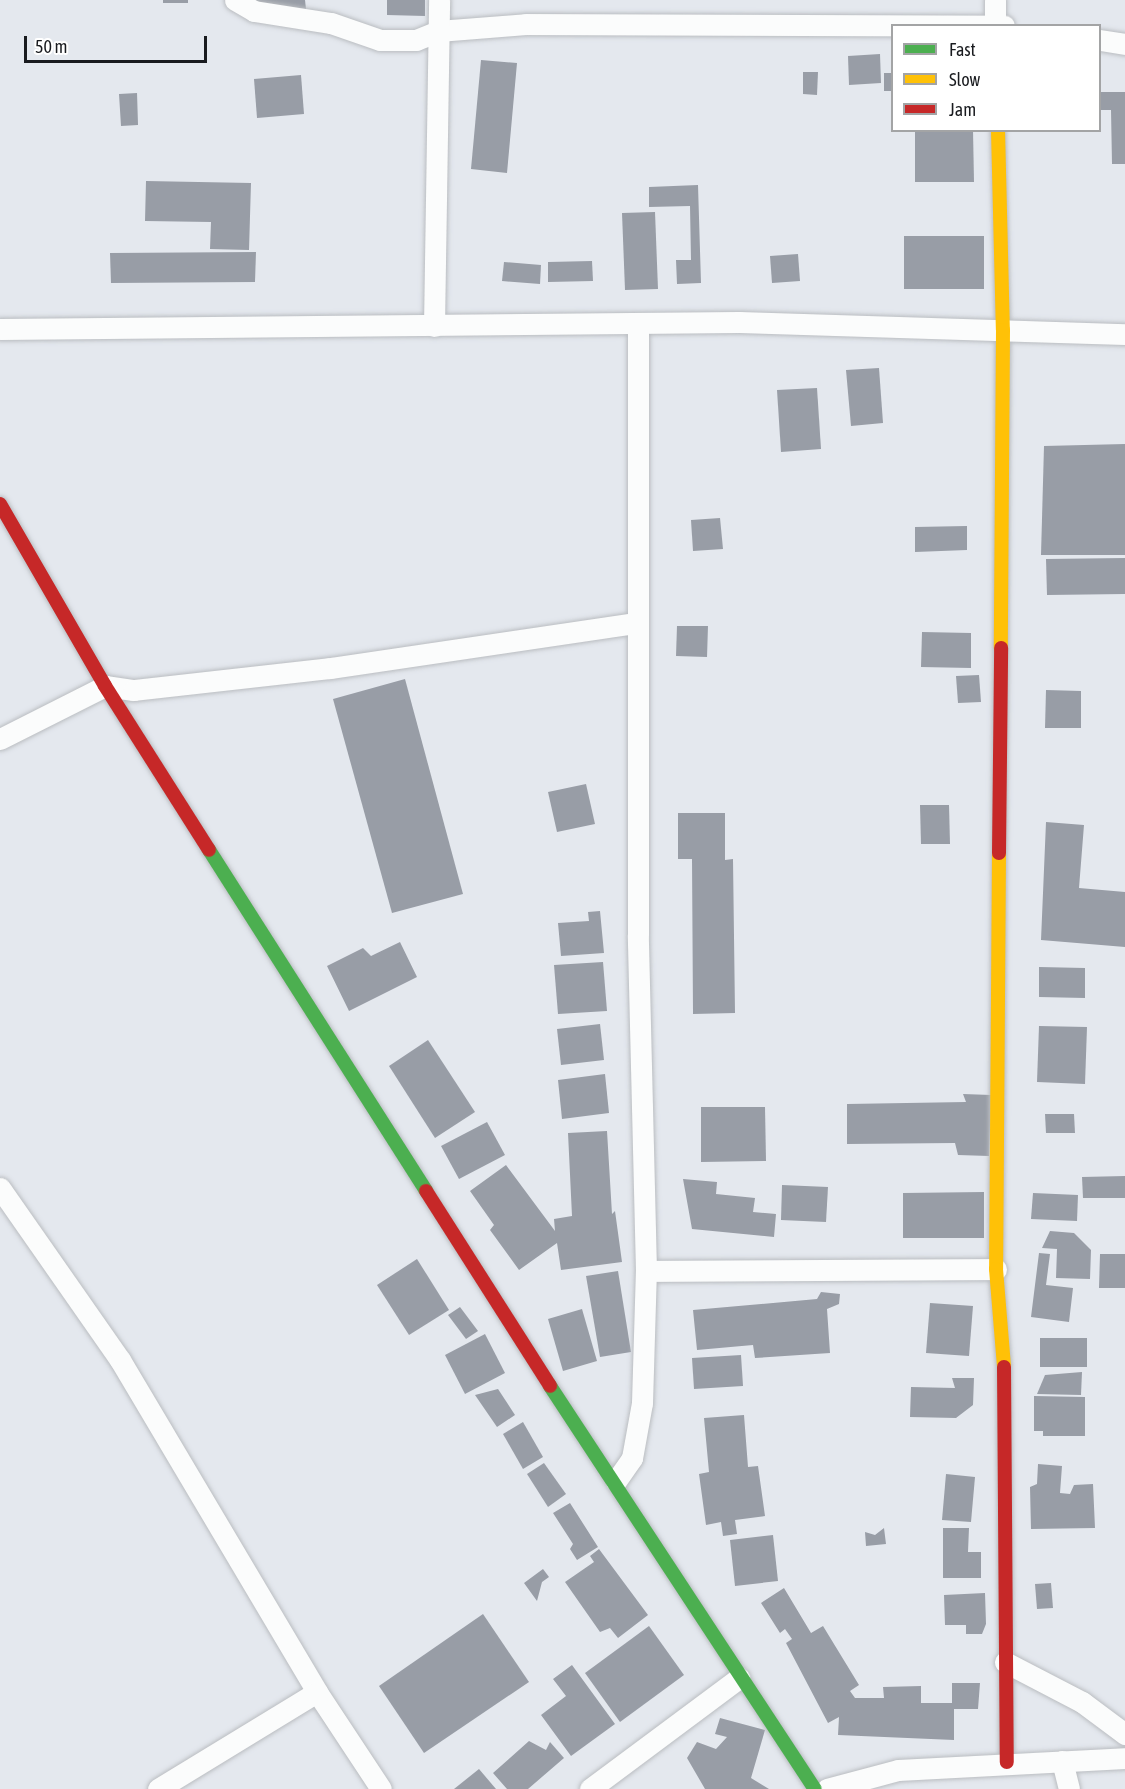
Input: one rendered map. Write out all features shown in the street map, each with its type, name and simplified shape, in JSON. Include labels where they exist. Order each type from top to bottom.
[{"type":"street","points":[[235,0],[254,11],[331,23],[380,40],[416,40],[438,31],[526,24],[891,26]]},
{"type":"street","points":[[434,326],[439,0]]},
{"type":"street","points":[[995,0],[998,24]]},
{"type":"street","points":[[1101,40],[1125,44]]},
{"type":"street","points":[[998,132],[1003,330],[996,1269],[1004,1337],[1007,1762]]},
{"type":"street","points":[[616,1480],[632,1458],[642,1403],[646,1270],[638,935],[636,623],[638,324]]},
{"type":"street","points":[[0,328],[862,324],[1125,334]]},
{"type":"street","points":[[0,504],[105,686],[558,1400],[616,1480],[739,1678],[815,1789]]},
{"type":"street","points":[[0,739],[105,686],[134,690],[308,670],[636,623]]},
{"type":"street","points":[[0,1188],[120,1359],[317,1692],[381,1789]]},
{"type":"street","points":[[646,1270],[996,1269]]},
{"type":"street","points":[[1005,1662],[1083,1702],[1125,1734]]},
{"type":"street","points":[[590,1789],[739,1678]]},
{"type":"street","points":[[158,1789],[317,1692]]},
{"type":"street","points":[[827,1789],[898,1770],[1007,1762],[1125,1758]]},
{"type":"street","points":[[1062,1761],[1069,1789]]},
{"type":"building","points":[[163,0],[188,0],[188,3],[163,3]]},
{"type":"building","points":[[253,0],[305,0],[306,9],[254,11]]},
{"type":"building","points":[[387,0],[425,0],[425,16],[387,15]]},
{"type":"building","points":[[880,54],[881,83],[849,85],[848,56]]},
{"type":"building","points":[[481,60],[517,63],[507,173],[471,169]]},
{"type":"building","points":[[803,72],[818,72],[817,95],[803,94]]},
{"type":"building","points":[[884,73],[891,73],[891,91],[884,91]]},
{"type":"building","points":[[301,75],[304,114],[257,118],[254,79]]},
{"type":"building","points":[[1101,92],[1125,92],[1125,164],[1112,164],[1111,110],[1101,110]]},
{"type":"building","points":[[137,93],[138,125],[121,126],[119,94]]},
{"type":"building","points":[[915,132],[973,132],[974,182],[915,182]]},
{"type":"building","points":[[146,181],[251,183],[249,250],[210,249],[211,222],[145,221]]},
{"type":"building","points":[[698,185],[701,283],[677,284],[676,260],[691,260],[690,206],[649,207],[649,187]]},
{"type":"building","points":[[655,212],[658,289],[625,290],[622,213]]},
{"type":"building","points":[[904,236],[984,236],[984,289],[904,289]]},
{"type":"building","points":[[256,252],[255,282],[111,283],[110,253]]},
{"type":"building","points":[[798,254],[800,281],[772,283],[770,256]]},
{"type":"building","points":[[592,261],[593,281],[548,282],[548,262]]},
{"type":"building","points":[[504,262],[541,265],[540,284],[502,281]]},
{"type":"building","points":[[879,368],[883,423],[851,426],[846,370]]},
{"type":"building","points":[[817,388],[821,449],[781,452],[777,390]]},
{"type":"building","points":[[1125,444],[1125,555],[1041,555],[1044,446]]},
{"type":"building","points":[[720,518],[723,549],[693,551],[691,520]]},
{"type":"building","points":[[967,526],[967,550],[915,552],[915,527]]},
{"type":"building","points":[[1125,558],[1125,594],[1047,595],[1046,559]]},
{"type":"building","points":[[677,626],[708,626],[707,657],[676,656]]},
{"type":"building","points":[[922,632],[971,633],[971,668],[921,667]]},
{"type":"building","points":[[979,675],[981,702],[958,703],[956,676]]},
{"type":"building","points":[[405,679],[463,894],[392,913],[333,699]]},
{"type":"building","points":[[1046,690],[1081,691],[1081,728],[1045,728]]},
{"type":"building","points":[[586,784],[595,824],[557,832],[548,792]]},
{"type":"building","points":[[920,805],[949,805],[950,844],[921,844]]},
{"type":"building","points":[[678,813],[725,813],[725,860],[733,859],[735,1013],[693,1014],[692,859],[678,859]]},
{"type":"building","points":[[1046,822],[1084,825],[1079,888],[1125,892],[1125,947],[1041,940]]},
{"type":"building","points":[[600,911],[604,953],[561,956],[558,923],[589,921],[588,912]]},
{"type":"building","points":[[400,942],[417,977],[349,1011],[327,966],[363,948],[371,956]]},
{"type":"building","points":[[603,962],[607,1011],[558,1014],[554,965]]},
{"type":"building","points":[[1039,967],[1085,968],[1085,998],[1039,997]]},
{"type":"building","points":[[600,1024],[604,1060],[561,1065],[557,1029]]},
{"type":"building","points":[[1039,1026],[1087,1027],[1085,1084],[1037,1082]]},
{"type":"building","points":[[428,1040],[475,1112],[435,1138],[389,1066]]},
{"type":"building","points":[[605,1074],[609,1113],[562,1119],[558,1080]]},
{"type":"building","points":[[963,1094],[991,1095],[989,1156],[958,1155],[955,1143],[847,1144],[847,1104],[966,1102]]},
{"type":"building","points":[[701,1107],[765,1107],[766,1161],[701,1162]]},
{"type":"building","points":[[1045,1114],[1074,1114],[1075,1133],[1046,1133]]},
{"type":"building","points":[[487,1122],[505,1155],[459,1179],[441,1146]]},
{"type":"building","points":[[607,1131],[612,1214],[615,1211],[622,1262],[561,1270],[557,1243],[519,1270],[490,1230],[494,1225],[470,1191],[506,1165],[555,1231],[554,1219],[572,1216],[568,1133]]},
{"type":"building","points":[[1125,1176],[1125,1198],[1083,1198],[1082,1177]]},
{"type":"building","points":[[683,1179],[717,1182],[716,1194],[755,1198],[753,1212],[776,1214],[774,1237],[692,1229]]},
{"type":"building","points":[[782,1185],[828,1187],[826,1222],[781,1220]]},
{"type":"building","points":[[984,1192],[984,1238],[903,1238],[903,1193]]},
{"type":"building","points":[[1033,1193],[1078,1195],[1077,1221],[1031,1219]]},
{"type":"building","points":[[1050,1231],[1074,1233],[1091,1250],[1090,1279],[1056,1278],[1057,1249],[1042,1248]]},
{"type":"building","points":[[1039,1253],[1050,1254],[1046,1285],[1073,1288],[1069,1322],[1031,1317]]},
{"type":"building","points":[[1100,1254],[1125,1254],[1125,1288],[1099,1288]]},
{"type":"building","points":[[417,1259],[449,1310],[409,1335],[377,1285]]},
{"type":"building","points":[[618,1271],[631,1352],[600,1357],[586,1276]]},
{"type":"building","points":[[821,1292],[840,1294],[839,1304],[827,1309],[830,1353],[755,1358],[753,1345],[697,1350],[693,1310],[817,1299]]},
{"type":"building","points":[[930,1303],[973,1306],[969,1356],[926,1353]]},
{"type":"building","points":[[460,1307],[478,1331],[466,1339],[448,1315]]},
{"type":"building","points":[[582,1309],[597,1361],[563,1371],[548,1319]]},
{"type":"building","points":[[485,1334],[505,1373],[465,1394],[445,1355]]},
{"type":"building","points":[[1040,1338],[1087,1338],[1087,1367],[1040,1367]]},
{"type":"building","points":[[741,1355],[743,1386],[694,1389],[692,1358]]},
{"type":"building","points":[[1082,1372],[1081,1395],[1037,1394],[1045,1375]]},
{"type":"building","points":[[952,1378],[974,1378],[973,1405],[956,1418],[910,1417],[911,1387],[955,1388]]},
{"type":"building","points":[[498,1389],[515,1415],[497,1427],[475,1395]]},
{"type":"building","points":[[1034,1396],[1085,1397],[1085,1436],[1043,1436],[1043,1431],[1034,1431]]},
{"type":"building","points":[[744,1415],[748,1467],[758,1466],[765,1516],[735,1520],[737,1534],[723,1536],[721,1522],[706,1525],[699,1474],[709,1472],[704,1418]]},
{"type":"building","points":[[523,1422],[543,1457],[523,1469],[503,1434]]},
{"type":"building","points":[[544,1463],[566,1494],[548,1507],[527,1474]]},
{"type":"building","points":[[1038,1464],[1062,1466],[1060,1493],[1070,1494],[1074,1485],[1093,1484],[1095,1528],[1031,1529],[1030,1487],[1037,1484]]},
{"type":"building","points":[[946,1474],[975,1477],[971,1522],[942,1520]]},
{"type":"building","points":[[570,1503],[598,1547],[577,1560],[570,1549],[573,1544],[553,1513]]},
{"type":"building","points":[[884,1528],[886,1544],[866,1546],[865,1532],[875,1535]]},
{"type":"building","points":[[943,1528],[969,1528],[968,1552],[981,1552],[981,1578],[943,1578]]},
{"type":"building","points":[[773,1535],[778,1581],[735,1586],[730,1540]]},
{"type":"building","points":[[599,1549],[648,1615],[618,1638],[610,1628],[600,1632],[565,1582],[594,1562],[590,1556]]},
{"type":"building","points":[[543,1569],[549,1577],[542,1582],[537,1601],[524,1583]]},
{"type":"building","points":[[1051,1583],[1053,1608],[1037,1609],[1035,1584]]},
{"type":"building","points":[[784,1588],[811,1633],[823,1626],[859,1685],[850,1691],[855,1698],[884,1698],[883,1687],[921,1686],[921,1703],[952,1703],[952,1683],[980,1683],[978,1709],[954,1709],[954,1740],[838,1735],[839,1717],[828,1723],[786,1643],[792,1639],[785,1629],[780,1633],[761,1603]]},
{"type":"building","points":[[985,1593],[986,1624],[982,1634],[966,1634],[966,1625],[945,1625],[944,1595]]},
{"type":"building","points":[[483,1614],[529,1682],[424,1753],[379,1686]]},
{"type":"building","points":[[649,1626],[684,1675],[620,1722],[585,1673]]},
{"type":"building","points":[[572,1665],[615,1724],[571,1756],[541,1715],[566,1696],[553,1679]]},
{"type":"building","points":[[720,1718],[765,1730],[751,1778],[769,1789],[705,1789],[687,1758],[697,1742],[716,1749],[727,1737],[715,1734]]},
{"type":"building","points":[[529,1741],[546,1750],[550,1742],[564,1758],[528,1789],[507,1789],[493,1773]]},
{"type":"building","points":[[479,1769],[496,1789],[454,1789]]},
{"type":"traffic: fast","points":[[209,850],[426,1191]]},
{"type":"traffic: fast","points":[[550,1386],[815,1789]]},
{"type":"traffic: slow","points":[[998,132],[1003,330],[1001,648]]},
{"type":"traffic: slow","points":[[999,853],[996,1269],[1004,1367]]},
{"type":"traffic: jam","points":[[0,504],[105,686],[209,850]]},
{"type":"traffic: jam","points":[[999,853],[1001,648]]},
{"type":"traffic: jam","points":[[426,1191],[550,1386]]},
{"type":"traffic: jam","points":[[1004,1367],[1007,1762]]}]
